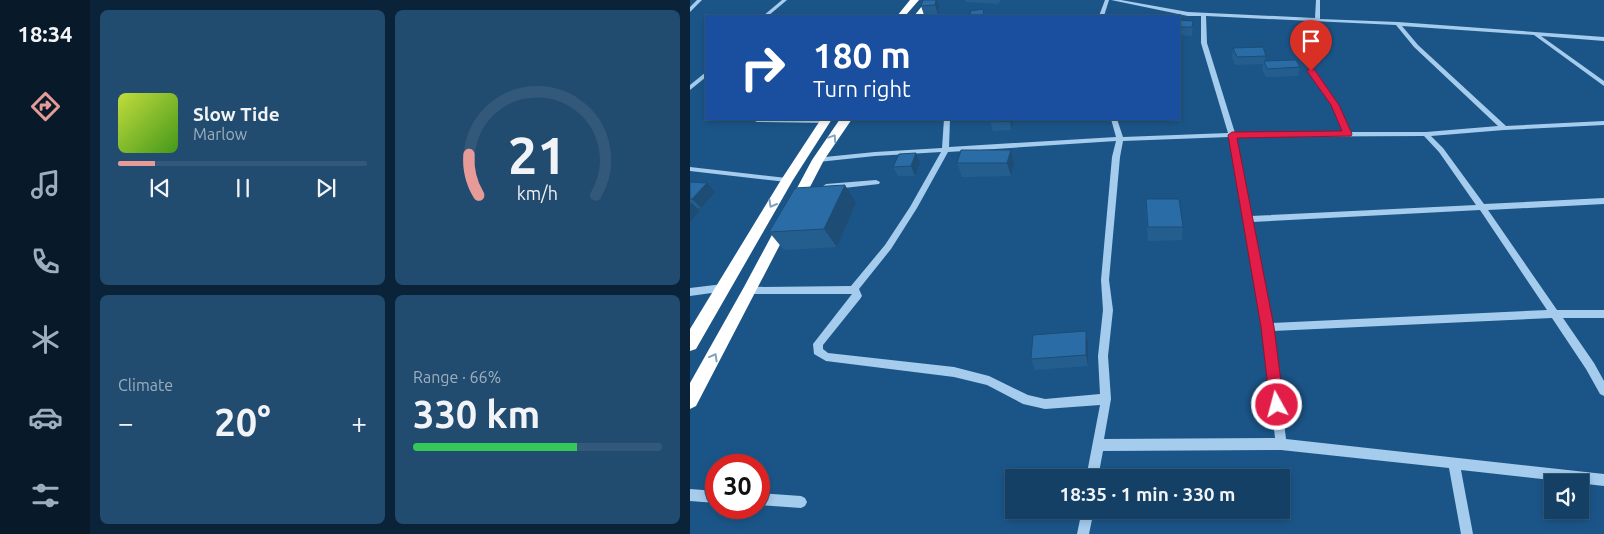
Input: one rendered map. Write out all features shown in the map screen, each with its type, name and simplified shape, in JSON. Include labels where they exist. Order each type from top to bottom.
[{"type":"highway","points":[[902,15],[915,0]]},
{"type":"highway","points":[[919,15],[931,0]]},
{"type":"highway","points":[[690,344],[786,180],[826,120]]},
{"type":"highway","points":[[690,400],[808,188],[818,160],[845,120]]},
{"type":"street","points":[[690,10],[700,0]]},
{"type":"street","points":[[766,15],[785,0]]},
{"type":"street","points":[[1102,15],[1107,0]]},
{"type":"street","points":[[1113,0],[1188,14],[1398,24],[1604,39]]},
{"type":"street","points":[[1317,21],[1318,0]]},
{"type":"street","points":[[1203,14],[1204,44],[1232,135],[1268,327],[1281,444]]},
{"type":"street","points":[[1398,24],[1416,46],[1504,128]]},
{"type":"street","points":[[1536,35],[1604,84]]},
{"type":"street","points":[[1311,71],[1335,105],[1348,134]]},
{"type":"street","points":[[690,79],[705,77]]},
{"type":"street","points":[[690,88],[705,77]]},
{"type":"street","points":[[757,120],[826,120]]},
{"type":"street","points":[[853,290],[888,247],[913,208],[945,151],[947,120]]},
{"type":"street","points":[[1093,469],[1106,399],[1104,356],[1108,310],[1105,280],[1116,157],[1120,139],[1114,120]]},
{"type":"street","points":[[818,160],[875,154],[1120,139],[1232,135],[1426,134],[1604,123]]},
{"type":"street","points":[[1426,134],[1441,150],[1481,206],[1590,366],[1604,391]]},
{"type":"street","points":[[690,169],[786,180]]},
{"type":"street","points":[[821,187],[876,182]]},
{"type":"street","points":[[1248,219],[1604,201]]},
{"type":"street","points":[[690,292],[724,288]]},
{"type":"street","points":[[853,290],[857,296],[818,344],[818,351],[826,357],[954,372],[989,381],[1027,400],[1045,404],[1106,399]]},
{"type":"street","points":[[750,291],[853,290]]},
{"type":"street","points":[[1268,327],[1554,314],[1604,314]]},
{"type":"street","points":[[1097,445],[1281,444],[1604,480]]},
{"type":"street","points":[[1454,464],[1467,534]]},
{"type":"street","points":[[690,496],[705,497]]},
{"type":"street","points":[[770,501],[801,502]]},
{"type":"street","points":[[1083,534],[1086,519]]},
{"type":"building","points":[[923,0],[936,0],[935,5],[921,6]]},
{"type":"building","points":[[983,9],[984,15],[971,15],[970,11]]},
{"type":"building","points":[[1180,20],[1193,21],[1192,27],[1180,27]]},
{"type":"building","points":[[1263,47],[1266,56],[1237,57],[1233,48]]},
{"type":"building","points":[[1296,60],[1300,67],[1267,69],[1264,61]]},
{"type":"building","points":[[991,120],[1010,120],[1010,121],[990,122]]},
{"type":"building","points":[[961,150],[1011,150],[1007,163],[957,163]]},
{"type":"building","points":[[916,153],[911,166],[893,167],[899,154]]},
{"type":"building","points":[[690,182],[707,183],[692,199],[690,199]]},
{"type":"building","points":[[845,185],[824,229],[769,232],[795,188]]},
{"type":"building","points":[[1146,199],[1179,199],[1183,227],[1148,227]]},
{"type":"building","points":[[1086,331],[1086,355],[1031,359],[1033,335]]},
{"type":"route","points":[[1277,405],[1268,327],[1232,135],[1348,134],[1335,105],[1311,71]]}]
